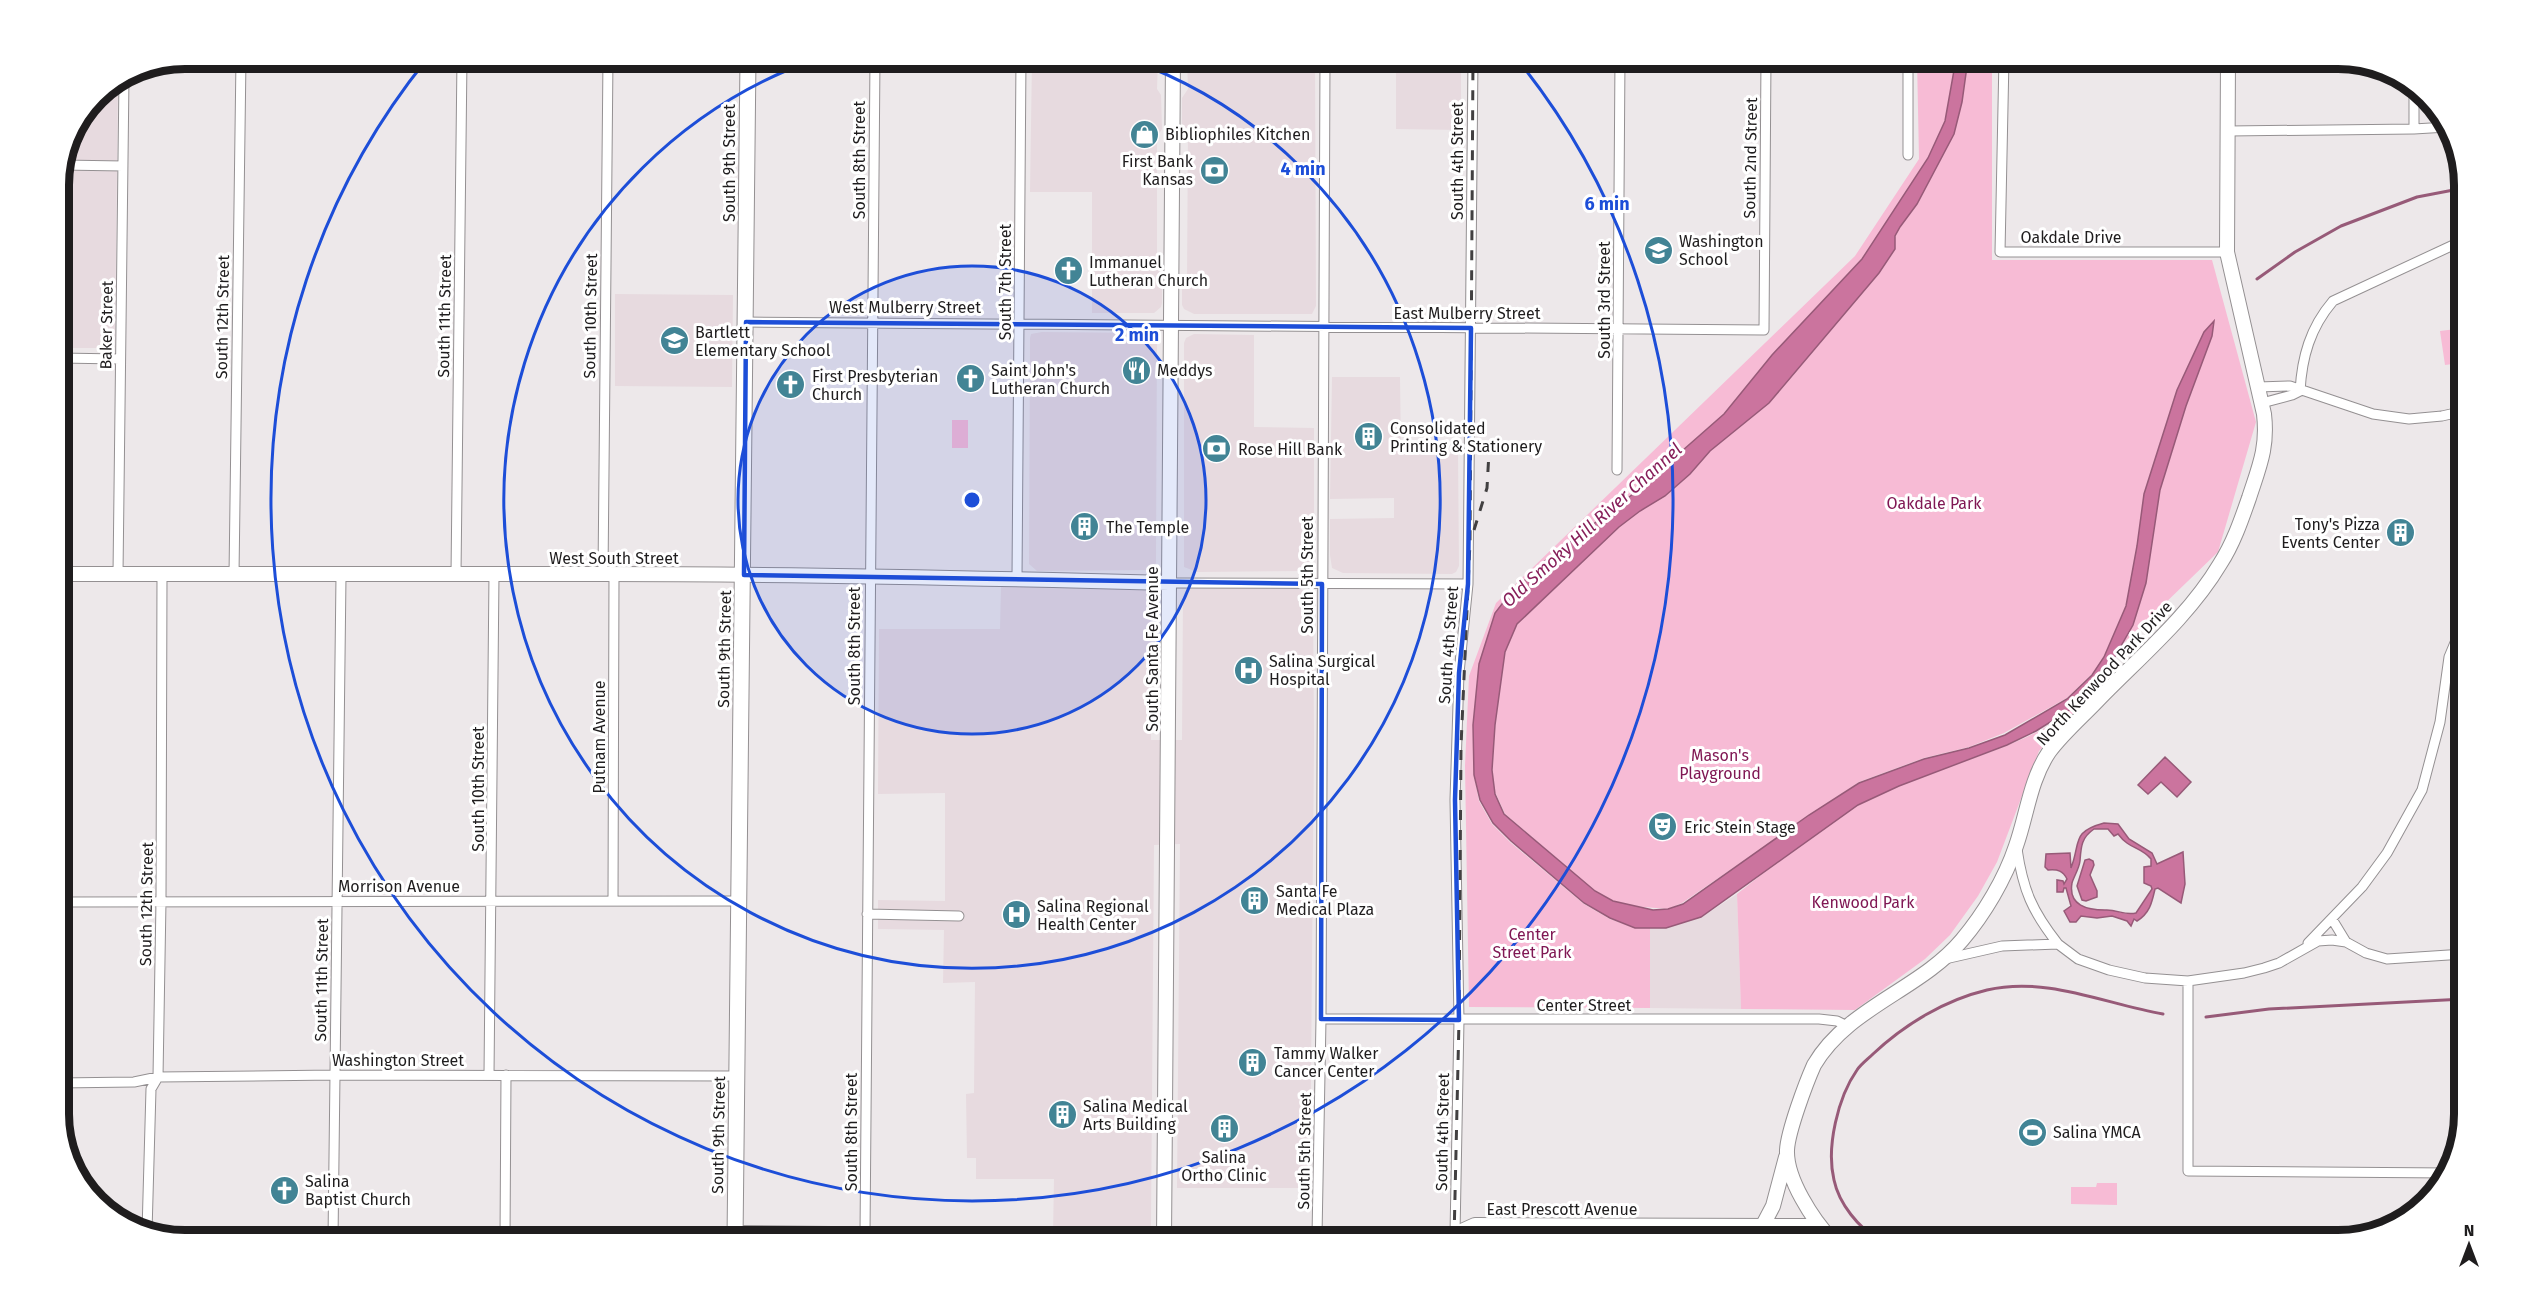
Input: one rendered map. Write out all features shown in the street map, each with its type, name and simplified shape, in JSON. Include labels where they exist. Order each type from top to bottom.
[{"type":"main road","name":"South 9th Street","points":[[735,1230],[748,69]]},
{"type":"street","name":"South 12th Street","points":[[234,575],[241,69]]},
{"type":"street","name":"South 11th Street","points":[[456,574],[462,69]]},
{"type":"street","name":"South 10th Street","points":[[608,69],[609,574]]},
{"type":"street","name":"South 8th Street","points":[[865,1230],[875,69]]},
{"type":"street","name":"South 7th Street","points":[[1017,578],[1021,69]]},
{"type":"street","name":"South Santa Fe Avenue","points":[[1164,1230],[1173,69]]},
{"type":"street","name":"South 5th Street","points":[[1317,1230],[1325,69]]},
{"type":"street","name":"South 4th Street","points":[[1459,1230],[1459,1020],[1455,800],[1459,673],[1468,584],[1473,69]]},
{"type":"street","name":"South 3rd Street","points":[[1617,470],[1620,69]]},
{"type":"street","name":"South 2nd Street","points":[[1764,330],[1766,69]]},
{"type":"street","points":[[1908,69],[1908,155]]},
{"type":"street","name":"Oakdale Drive","points":[[2004,69],[2000,252],[2227,252]]},
{"type":"street","name":"North Kenwood Park Drive","points":[[1763,1225],[1773,1206],[1800,1105],[1814,1065],[1820,1056],[1847,1026],[1918,980],[1945,959],[1978,920],[2016,847],[2029,797],[2049,752],[2186,610],[2220,565],[2236,535],[2265,452],[2266,435],[2262,403],[2227,252],[2228,69]]},
{"type":"street","name":"Baker Street","points":[[118,574],[124,87]]},
{"type":"street","points":[[2414,98],[2414,129]]},
{"type":"street","points":[[2229,131],[2438,128]]},
{"type":"street","points":[[71,165],[123,166]]},
{"type":"street","points":[[2300,391],[2303,358],[2311,333],[2321,315],[2333,302],[2454,245]]},
{"type":"street","name":"West Mulberry Street","points":[[746,322],[1171,326]]},
{"type":"street","name":"East Mulberry Street","points":[[1171,326],[1764,330]]},
{"type":"street","points":[[69,358],[120,359]]},
{"type":"street","points":[[2258,387],[2290,386],[2373,414],[2409,419],[2454,413]]},
{"type":"street","points":[[2262,403],[2300,391]]},
{"type":"street","name":"West South Street","points":[[69,574],[744,575],[1017,578],[1169,583]]},
{"type":"street","name":"South 10th Street","points":[[489,1075],[494,574]]},
{"type":"street","name":"Putnam Avenue","points":[[609,574],[613,901]]},
{"type":"street","name":"South 12th Street","points":[[147,1224],[151,1089],[158,1077],[162,575]]},
{"type":"street","name":"South 11th Street","points":[[333,1230],[340,576]]},
{"type":"street","points":[[1169,583],[1468,584]]},
{"type":"street","points":[[2016,847],[2027,896],[2058,944],[2078,959],[2109,970],[2145,978],[2188,981],[2244,973],[2279,963],[2303,947],[2362,887],[2387,853],[2422,790],[2440,722],[2449,657],[2454,645]]},
{"type":"street","name":"Morrison Avenue","points":[[69,902],[739,901]]},
{"type":"street","points":[[867,914],[959,916]]},
{"type":"street","points":[[2332,919],[2346,942]]},
{"type":"street","points":[[2303,947],[2318,941],[2346,942],[2366,953],[2387,959],[2454,955]]},
{"type":"street","points":[[1945,959],[2002,945],[2058,944]]},
{"type":"street","points":[[2188,981],[2188,1171],[2437,1173]]},
{"type":"street","name":"Center Street","points":[[1320,1019],[1819,1019],[1837,1021],[1847,1026]]},
{"type":"street","name":"Washington Street","points":[[69,1083],[134,1082],[158,1077],[335,1075],[737,1076]]},
{"type":"street","points":[[505,1230],[506,1075]]},
{"type":"street","points":[[1787,1150],[1791,1171],[1808,1209],[1822,1230]]},
{"type":"street","name":"East Prescott Avenue","points":[[1468,1230],[1475,1225],[1818,1226]]},
{"type":"street","points":[[1763,1225],[1763,1230]]},
{"type":"highlighted area","points":[[746,322],[1471,328],[1468,584],[1459,673],[1455,800],[1459,1020],[1321,1019],[1322,584],[744,575]]},
{"type":"shaded area","points":[[1032,69],[1158,69],[1157,89],[1161,95],[1162,129],[1157,137],[1157,268],[1162,276],[1161,307],[1154,313],[1092,313],[1092,192],[1030,192]]},
{"type":"shaded area","points":[[1187,69],[1315,69],[1316,306],[1312,314],[1194,314],[1184,309],[1182,287],[1187,280],[1188,129],[1182,125],[1182,98],[1188,89]]},
{"type":"shaded area","points":[[1396,69],[1461,69],[1461,130],[1396,129]]},
{"type":"shaded area","points":[[1954,69],[1967,69],[1954,134],[1917,204],[1895,236],[1895,249],[1879,273],[1769,403],[1710,451],[1690,474],[1665,496],[1619,527],[1517,624],[1505,652],[1495,725],[1492,770],[1495,794],[1504,814],[1595,891],[1613,901],[1653,910],[1668,909],[1683,904],[1809,815],[1859,783],[1924,759],[1969,748],[2005,735],[2067,699],[2092,675],[2104,657],[2126,606],[2144,494],[2177,390],[2204,332],[2214,321],[2212,336],[2186,406],[2160,490],[2146,583],[2133,625],[2106,672],[2073,708],[2036,731],[2007,745],[1899,786],[1858,805],[1701,917],[1666,928],[1635,928],[1610,918],[1584,903],[1511,841],[1493,823],[1480,800],[1474,775],[1473,725],[1479,664],[1495,613],[1542,563],[1633,494],[1724,414],[1772,355],[1862,259],[1928,158],[1945,121]]},
{"type":"shaded area","points":[[118,91],[115,340],[108,348],[69,348],[69,178],[75,148],[85,127],[103,103]]},
{"type":"shaded area","name":"Bartlett Elementary School","points":[[615,294],[733,295],[732,387],[615,386]]},
{"type":"shaded area","points":[[1042,332],[1149,333],[1157,337],[1156,563],[1152,570],[1037,571],[1029,564],[1030,338],[1031,334]]},
{"type":"shaded area","points":[[1194,334],[1254,335],[1254,427],[1314,428],[1314,560],[1310,571],[1197,572],[1184,567],[1184,343],[1186,338]]},
{"type":"shaded area","points":[[1332,377],[1400,377],[1401,454],[1458,454],[1459,566],[1456,572],[1452,574],[1343,573],[1332,568],[1330,519],[1394,518],[1394,498],[1330,499]]},
{"type":"shaded area","name":"Salina Regional Health Center","points":[[1001,586],[1150,589],[1151,740],[1182,740],[1183,597],[1186,590],[1191,587],[1301,589],[1311,595],[1313,600],[1314,740],[1310,1188],[1177,1188],[1180,844],[1154,845],[1149,1230],[1053,1230],[1054,1179],[976,1179],[976,1158],[967,1158],[966,1094],[974,1093],[975,982],[943,983],[944,930],[878,929],[878,900],[945,901],[945,793],[878,794],[879,629],[1000,629]]},
{"type":"shaded area","points":[[2165,757],[2191,782],[2177,797],[2161,782],[2148,794],[2138,785]]},
{"type":"shaded area","points":[[2104,823],[2118,824],[2129,839],[2152,853],[2157,864],[2183,852],[2185,884],[2181,903],[2158,888],[2155,889],[2148,911],[2137,921],[2134,919],[2131,926],[2127,921],[2112,916],[2097,918],[2081,916],[2076,922],[2070,922],[2064,911],[2071,906],[2066,888],[2063,892],[2057,892],[2057,880],[2063,881],[2064,884],[2067,879],[2060,871],[2048,870],[2045,867],[2046,854],[2070,853],[2071,868],[2079,839],[2086,830]],"holes":[[[2094,829],[2108,829],[2114,836],[2118,834],[2151,859],[2151,866],[2144,867],[2144,883],[2152,889],[2136,913],[2086,908],[2076,902],[2073,897],[2072,883],[2084,839]]]},
{"type":"shaded area","points":[[2089,859],[2094,865],[2090,875],[2097,891],[2097,897],[2086,901],[2082,900],[2077,886],[2085,860]]},
{"type":"shaded area","points":[[1737,894],[1741,1009],[1650,1008],[1650,928],[1666,928],[1702,917]]},
{"type":"green space","name":"Oakdale Park","points":[[1917,69],[1992,69],[1992,260],[2212,260],[2256,422],[2218,552],[2067,698],[2004,733],[1969,747],[1924,758],[1859,782],[1682,903],[1668,909],[1632,906],[1613,901],[1595,891],[1505,814],[1496,794],[1474,775],[1479,801],[1492,824],[1511,843],[1584,904],[1610,919],[1635,928],[1650,928],[1650,1008],[1469,1007],[1465,766],[1469,676],[1496,603],[1855,256],[1919,159]]},
{"type":"green space","points":[[2454,329],[2454,364],[2445,365],[2440,331]]},
{"type":"green space","points":[[952,420],[968,420],[968,448],[952,448]]},
{"type":"green space","name":"Kenwood Park","points":[[2073,708],[2075,711],[2039,751],[1997,862],[1978,896],[1950,935],[1925,959],[1855,1010],[1741,1009],[1737,894],[1811,836],[1858,805],[1923,776],[2013,743],[2045,728]]},
{"type":"green space","points":[[2097,1183],[2117,1183],[2117,1205],[2071,1204],[2071,1187],[2096,1187]]},
{"type":"waterway","name":"Old Smoky Hill River Channel","points":[[2257,279],[2295,252],[2341,226],[2417,197],[2454,190]]},
{"type":"waterway","name":"Old Smoky Hill River Channel","points":[[1865,1230],[1845,1206],[1834,1180],[1832,1153],[1835,1123],[1844,1094],[1857,1070],[1898,1033],[1926,1014],[1956,1000],[1987,990],[2009,987],[2032,986],[2054,989],[2163,1014]]},
{"type":"waterway","name":"Old Smoky Hill River Channel","points":[[2206,1017],[2269,1009],[2454,1000]]},
{"type":"railway","points":[[1454,1230],[1459,1020],[1461,746],[1470,542],[1473,69]]},
{"type":"railway","points":[[1474,530],[1487,488],[1490,434]]},
{"type":"place","name":"Bibliophiles Kitchen","points":[[1144,134]]},
{"type":"place","name":"First Bank Kansas","points":[[1214,170]]},
{"type":"place","name":"Washington School","points":[[1658,250]]},
{"type":"place","name":"Immanuel Lutheran Church","points":[[1068,271]]},
{"type":"place","name":"Bartlett Elementary School","points":[[674,341]]},
{"type":"place","name":"Meddys","points":[[1136,370]]},
{"type":"place","name":"Saint John's Lutheran Church","points":[[970,379]]},
{"type":"place","name":"First Presbyterian Church","points":[[791,385]]},
{"type":"place","name":"Consolidated Printing & Stationery","points":[[1369,437]]},
{"type":"place","name":"Rose Hill Bank","points":[[1217,449]]},
{"type":"place","name":"The Temple","points":[[1085,527]]},
{"type":"place","name":"Tony's Pizza Events Center","points":[[2401,533]]},
{"type":"place","name":"Salina Surgical Hospital","points":[[1248,670]]},
{"type":"place","name":"Eric Stein Stage","points":[[1663,827]]},
{"type":"place","name":"Santa Fe Medical Plaza","points":[[1255,900]]},
{"type":"place","name":"Salina Regional Health Center","points":[[1016,915]]},
{"type":"place","name":"Tammy Walker Cancer Center","points":[[1253,1062]]},
{"type":"place","name":"Salina Medical Arts Building","points":[[1062,1115]]},
{"type":"place","name":"Salina Ortho Clinic","points":[[1224,1129]]},
{"type":"place","name":"Salina YMCA","points":[[2032,1132]]},
{"type":"place","name":"Salina Baptist Church","points":[[284,1190]]},
{"type":"park label","name":"Mason's Playground","points":[[1720,764]]},
{"type":"park label","name":"Center Street Park","points":[[1532,943]]}]
